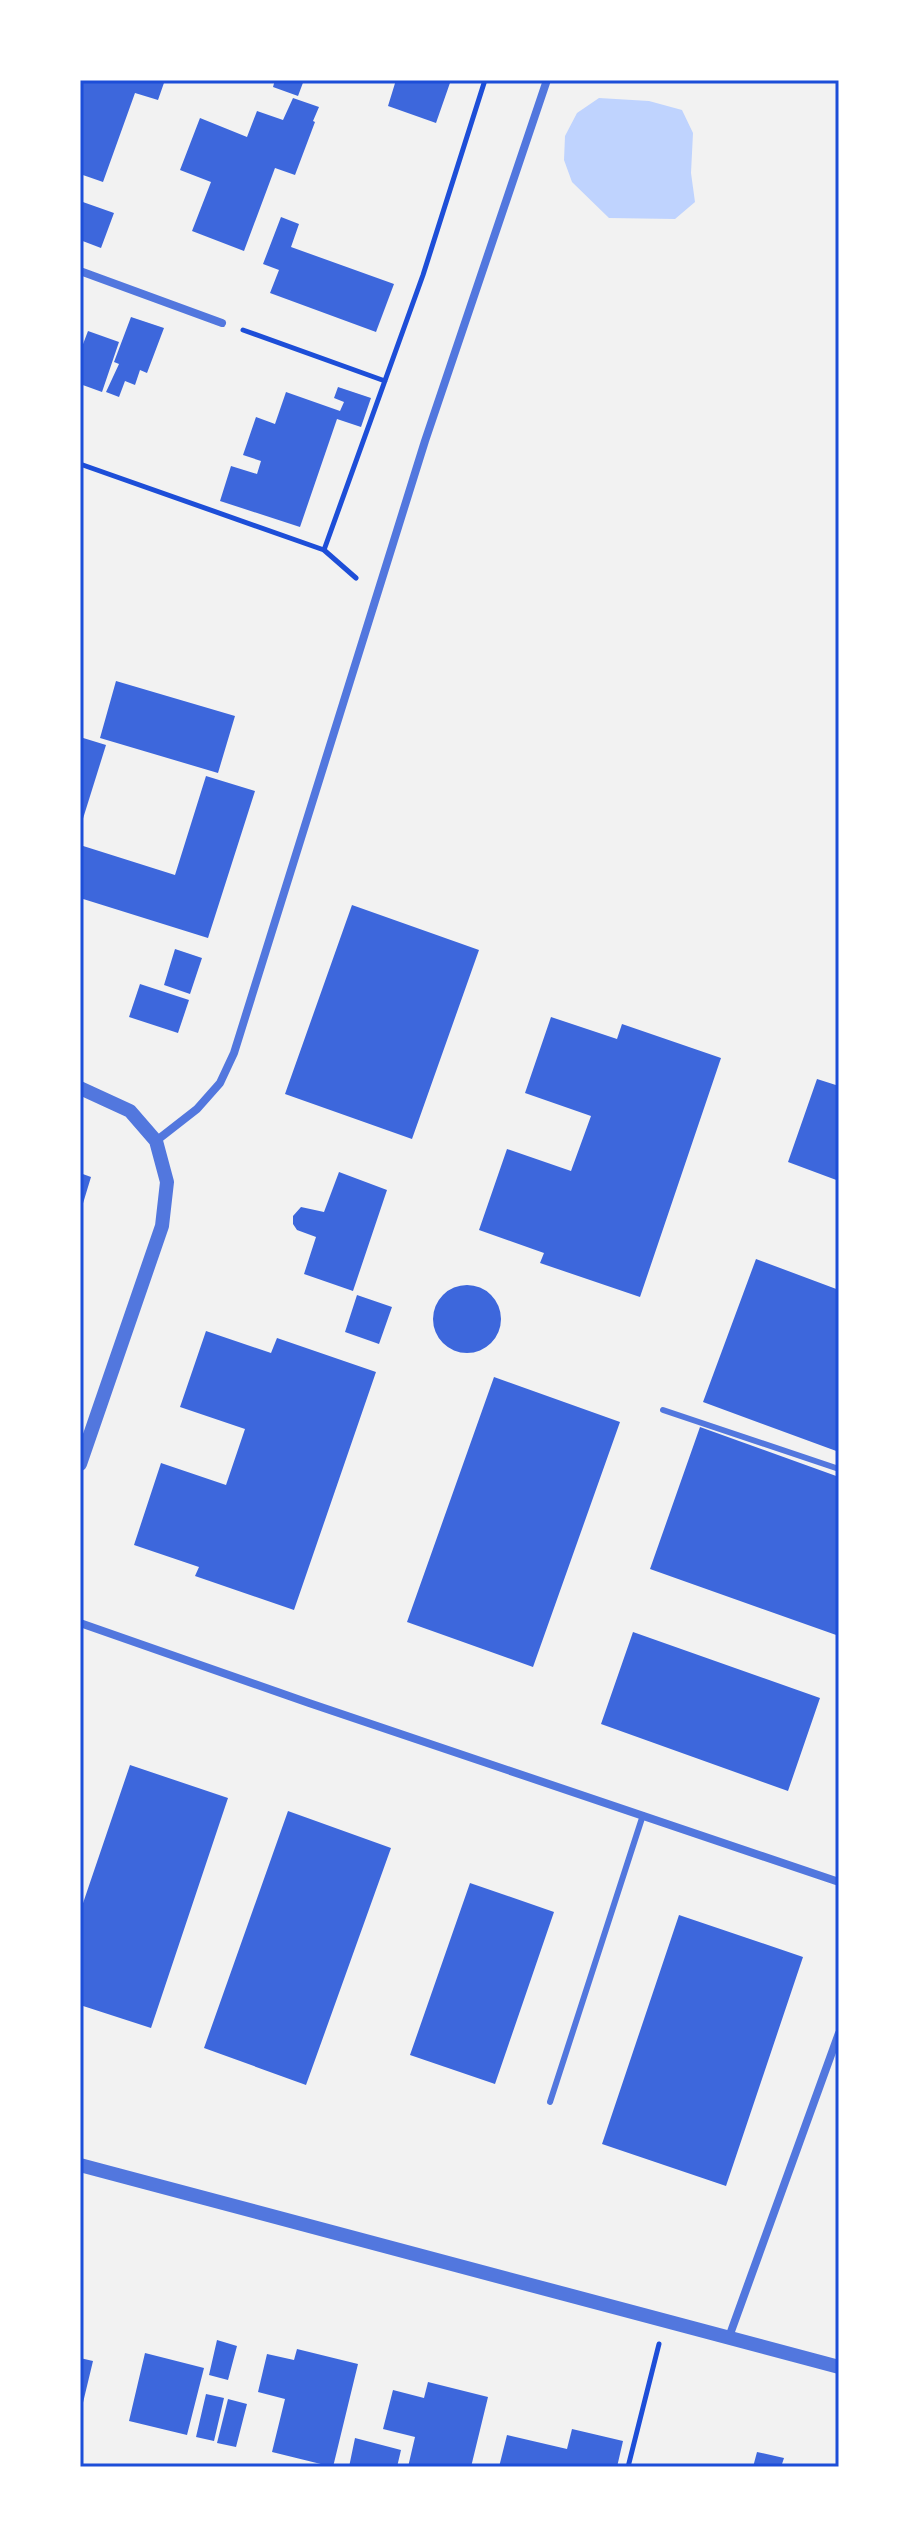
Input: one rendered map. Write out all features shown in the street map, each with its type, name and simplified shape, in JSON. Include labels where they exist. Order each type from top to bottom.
[{"type":"street","points":[[156,1141],[197,1109],[220,1083],[234,1053],[425,441],[547,80]]},
{"type":"street","points":[[80,271],[222,323]]},
{"type":"street","points":[[80,1088],[130,1111],[156,1141],[167,1182],[162,1226],[80,1464]]},
{"type":"street","points":[[80,1623],[839,1882]]},
{"type":"street","points":[[729,2337],[839,2033]]},
{"type":"street","points":[[80,2165],[839,2367]]},
{"type":"lane","points":[[663,1410],[839,1469]]},
{"type":"lane","points":[[550,2102],[643,1815]]},
{"type":"path","points":[[324,550],[423,275],[485,80]]},
{"type":"path","points":[[222,323],[385,381]]},
{"type":"path","points":[[80,464],[324,550],[376,595]]},
{"type":"path","points":[[628,2467],[665,2320]]},
{"type":"water","points":[[599,98],[649,101],[682,110],[693,133],[691,173],[695,202],[675,219],[609,218],[572,182],[564,160],[565,136],[577,113]]},
{"type":"building","points":[[80,80],[165,80],[158,100],[135,93],[103,182],[80,174]]},
{"type":"building","points":[[275,80],[304,80],[298,96],[273,87]]},
{"type":"building","points":[[396,80],[451,80],[436,123],[388,106]]},
{"type":"building","points":[[293,98],[319,107],[315,122],[295,175],[275,168],[244,251],[192,231],[211,182],[180,170],[200,118],[247,137],[257,111],[283,120]]},
{"type":"building","points":[[80,201],[114,213],[101,248],[80,240]]},
{"type":"building","points":[[281,217],[299,224],[291,247],[394,284],[376,332],[270,293],[279,270],[263,264]]},
{"type":"building","points":[[131,317],[164,328],[147,373],[140,370],[135,385],[125,381],[119,397],[106,392],[119,364],[114,362]]},
{"type":"building","points":[[88,331],[119,342],[102,392],[80,384],[80,352]]},
{"type":"building","points":[[338,387],[371,398],[361,427],[337,419],[300,527],[220,501],[231,466],[257,474],[261,461],[243,455],[256,417],[275,424],[286,392],[340,411],[344,402],[334,398]]},
{"type":"building","points":[[116,681],[235,716],[218,773],[100,738]]},
{"type":"building","points":[[80,737],[106,745],[81,825],[80,825]]},
{"type":"building","points":[[206,776],[255,791],[208,938],[80,898],[80,845],[175,875]]},
{"type":"building","points":[[352,905],[479,950],[412,1139],[285,1094]]},
{"type":"building","points":[[175,949],[202,958],[190,994],[164,985]]},
{"type":"building","points":[[140,984],[189,1000],[178,1033],[129,1017]]},
{"type":"building","points":[[551,1017],[617,1039],[622,1024],[721,1058],[640,1297],[540,1263],[544,1253],[479,1230],[507,1149],[571,1171],[591,1116],[525,1093]]},
{"type":"building","points":[[817,1079],[839,1086],[839,1181],[788,1162]]},
{"type":"building","points":[[339,1172],[387,1190],[353,1291],[304,1274],[316,1237],[297,1230],[293,1224],[293,1216],[301,1207],[324,1212]]},
{"type":"building","points":[[80,1173],[91,1177],[81,1210],[80,1210]]},
{"type":"building","points":[[756,1259],[839,1290],[839,1452],[703,1402]]},
{"type":"building","points":[[460,1285],[474,1285],[486,1290],[496,1300],[501,1319],[496,1338],[486,1348],[474,1353],[460,1353],[448,1348],[438,1338],[433,1326],[433,1312],[438,1300],[448,1290]]},
{"type":"building","points":[[357,1295],[392,1307],[379,1344],[345,1332]]},
{"type":"building","points":[[206,1331],[271,1353],[277,1338],[376,1372],[294,1610],[195,1576],[199,1567],[134,1545],[161,1463],[226,1485],[245,1429],[180,1407]]},
{"type":"building","points":[[494,1377],[620,1422],[533,1667],[407,1622]]},
{"type":"building","points":[[700,1427],[839,1477],[839,1636],[650,1569]]},
{"type":"building","points":[[633,1632],[820,1698],[788,1791],[601,1724]]},
{"type":"building","points":[[130,1765],[228,1798],[151,2028],[80,2005],[80,1912]]},
{"type":"building","points":[[288,1811],[391,1848],[306,2085],[204,2048]]},
{"type":"building","points":[[470,1883],[554,1912],[495,2084],[410,2055]]},
{"type":"building","points":[[679,1915],[803,1957],[726,2186],[602,2144]]},
{"type":"building","points":[[217,2340],[237,2346],[228,2380],[209,2375]]},
{"type":"building","points":[[297,2349],[358,2364],[333,2467],[272,2452],[285,2399],[258,2392],[267,2354],[294,2360]]},
{"type":"building","points":[[145,2353],[204,2368],[187,2435],[129,2421]]},
{"type":"building","points":[[80,2358],[93,2361],[81,2411],[80,2411]]},
{"type":"building","points":[[428,2382],[488,2397],[471,2467],[408,2467],[415,2437],[383,2429],[393,2390],[424,2398]]},
{"type":"building","points":[[206,2394],[224,2398],[214,2441],[196,2437]]},
{"type":"building","points":[[228,2399],[247,2404],[236,2447],[217,2443]]},
{"type":"building","points":[[572,2429],[623,2441],[617,2467],[499,2467],[507,2435],[567,2449]]},
{"type":"building","points":[[355,2438],[401,2450],[397,2467],[349,2467]]},
{"type":"building","points":[[757,2452],[784,2458],[781,2467],[753,2467]]}]
